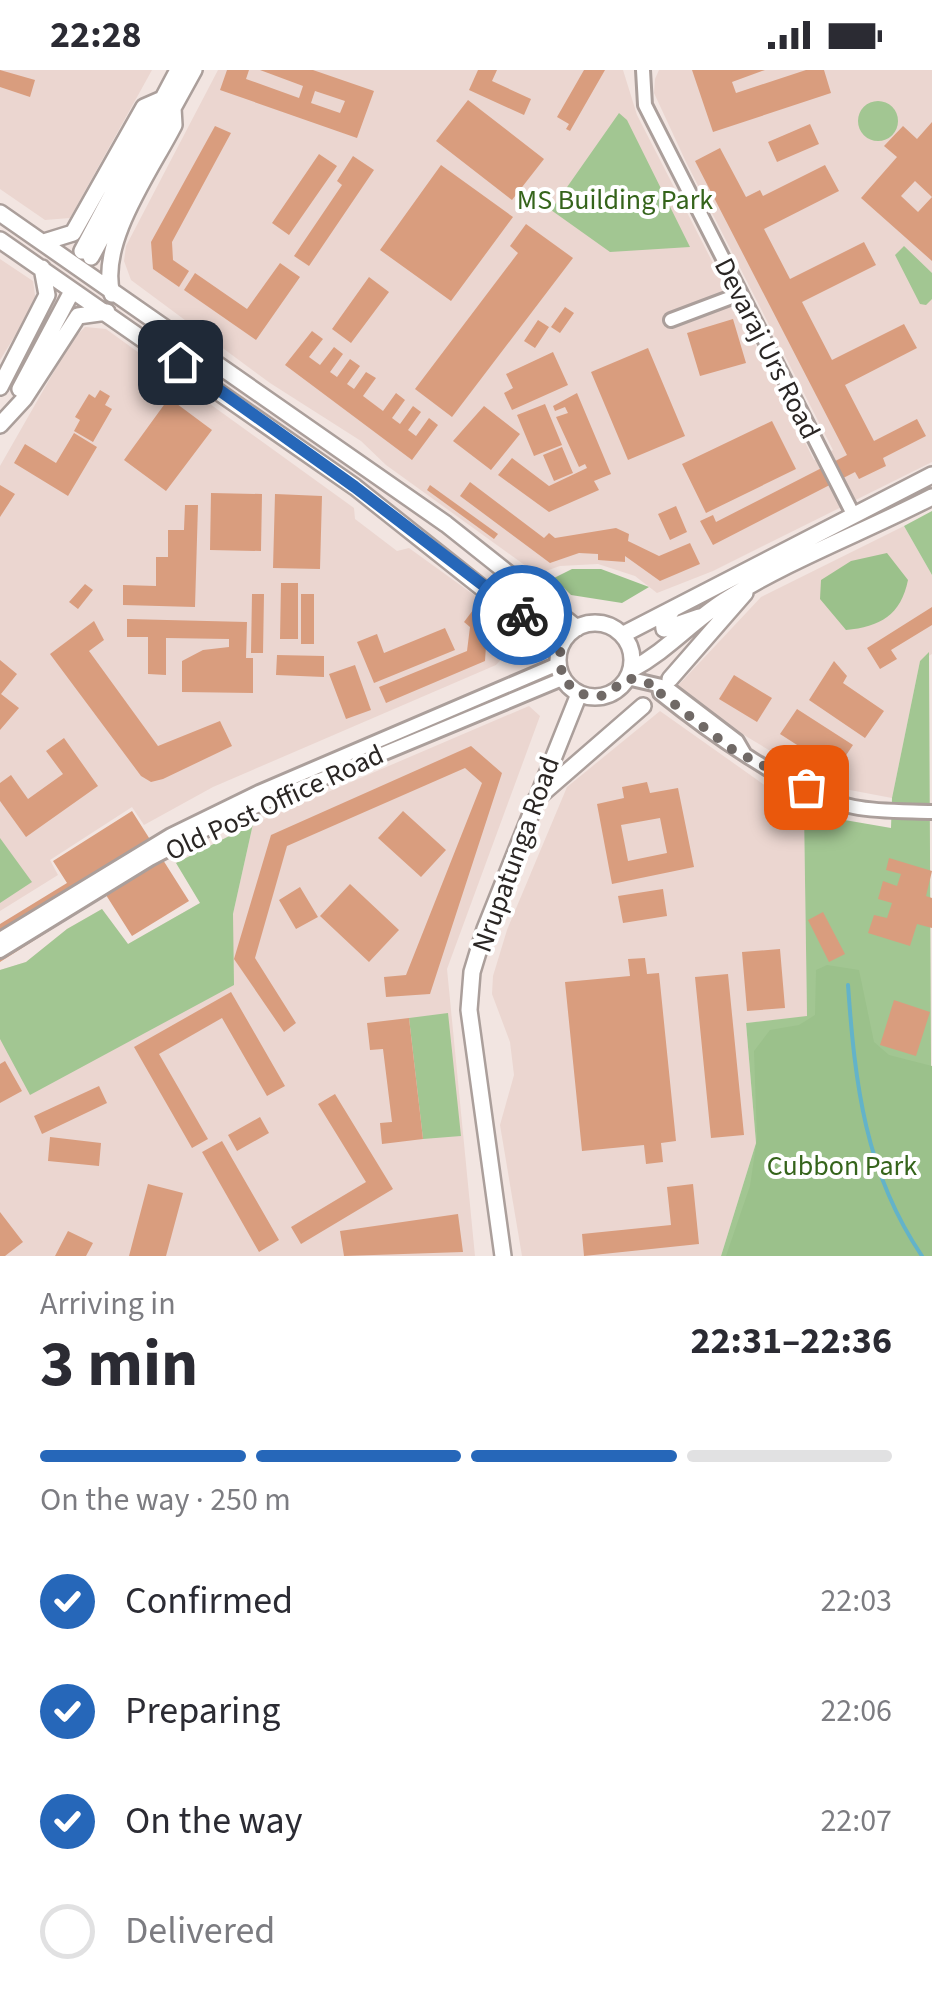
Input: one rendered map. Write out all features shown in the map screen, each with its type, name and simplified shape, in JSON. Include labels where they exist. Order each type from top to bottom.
[{"type":"main road","points":[[86,254],[166,102],[178,70]]},
{"type":"main road","points":[[44,242],[72,232],[144,107],[166,102],[194,70]]},
{"type":"main road","points":[[112,294],[108,280],[114,242],[174,125],[166,102]]},
{"type":"main road","points":[[0,213],[446,524],[560,610],[576,628]]},
{"type":"main road","points":[[0,240],[438,549],[560,664],[579,694],[604,696],[629,674],[666,651],[703,616],[750,586],[932,497]]},
{"type":"main road","points":[[0,388],[48,295],[42,268]]},
{"type":"main road","points":[[0,403],[66,293],[0,424]]},
{"type":"main road","points":[[0,424],[24,399],[78,316],[107,312]]},
{"type":"main road","points":[[622,635],[932,475]]},
{"type":"main road","points":[[665,683],[750,586]]},
{"type":"main road","points":[[671,612],[663,619],[664,629],[703,616]]},
{"type":"main road","points":[[576,628],[600,623],[622,635],[629,646],[629,674]]},
{"type":"main road","points":[[560,664],[576,628]]},
{"type":"main road","name":"Nrupatunga Road","points":[[503,1256],[470,994],[485,928],[579,694]]},
{"type":"main road","points":[[534,801],[643,706]]},
{"type":"street","name":"Devaraj Urs Road","points":[[642,70],[645,105],[853,514]]},
{"type":"street","points":[[672,320],[740,294]]},
{"type":"street","name":"Old Post Office Road","points":[[0,940],[171,835],[259,792],[560,664]]},
{"type":"street","name":"Old Post Office Road","points":[[0,951],[150,859],[226,820],[560,664]]},
{"type":"street","points":[[629,674],[665,683],[660,693],[712,734],[830,800],[855,807],[932,812]]},
{"type":"shaded area","points":[[0,70],[152,70],[70,218],[45,220],[0,189]]},
{"type":"shaded area","points":[[218,70],[623,70],[637,115],[814,460],[833,450],[686,162],[654,93],[655,79],[659,70],[932,70],[932,462],[713,571],[657,593],[635,576],[598,564],[560,566],[537,574],[386,465],[361,441],[270,383],[131,280],[124,261],[126,246]]},
{"type":"shaded area","points":[[0,259],[33,281],[36,302],[0,360]]},
{"type":"shaded area","points":[[85,327],[106,329],[354,508],[355,519],[397,551],[409,548],[481,600],[512,625],[514,645],[496,665],[213,787],[144,825],[132,807],[50,860],[58,875],[0,911],[0,466],[72,340]]},
{"type":"shaded area","points":[[904,526],[932,575],[932,654],[920,661],[892,798],[829,786],[672,692],[761,597]]},
{"type":"shaded area","points":[[529,706],[540,716],[447,969],[475,1256],[0,1256],[0,970],[26,962],[67,929],[102,909],[128,944],[200,903],[233,914],[253,824]]},
{"type":"shaded area","points":[[660,711],[804,813],[807,1017],[746,1023],[756,1143],[721,1256],[522,1256],[500,1125],[514,1075],[510,1042],[492,994],[493,976],[507,930],[567,787]]},
{"type":"green space","points":[[878,101],[892,107],[898,121],[892,135],[878,141],[864,135],[858,121],[864,107]]},
{"type":"green space","name":"MS Building Park","points":[[619,113],[627,120],[690,247],[610,252],[551,210]]},
{"type":"green space","points":[[904,246],[932,273],[932,299],[926,305],[920,304],[895,255]]},
{"type":"green space","points":[[932,511],[932,575],[904,526]]},
{"type":"green space","points":[[887,553],[908,580],[900,602],[879,622],[846,630],[820,599],[821,580],[851,561]]},
{"type":"green space","points":[[572,569],[601,569],[649,587],[622,603],[571,595],[554,578]]},
{"type":"green space","points":[[929,652],[932,1256],[721,1256],[756,1143],[746,1023],[807,1016],[804,813],[891,828],[892,798],[920,661]]},
{"type":"green space","points":[[253,824],[233,914],[234,985],[30,1095],[0,1039],[0,970],[26,962],[67,929],[102,909],[128,944],[200,903],[176,863]]},
{"type":"green space","points":[[0,838],[32,882],[0,903]]},
{"type":"green space","name":"Cubbon Park","points":[[827,965],[859,970],[874,1042],[889,1055],[932,1066],[932,1256],[726,1256],[750,1186],[757,1138],[754,1051],[770,1030],[799,1025],[815,1015],[816,970]]},
{"type":"green space","points":[[448,1013],[461,1136],[423,1139],[409,1018]]},
{"type":"building","points":[[0,70],[35,80],[30,97],[0,87]]},
{"type":"building","points":[[227,70],[249,70],[246,79],[299,98],[303,86],[260,70],[313,70],[374,91],[357,138],[220,90]],"holes":[[[315,91],[345,101],[340,113],[311,103]]]},
{"type":"building","points":[[478,70],[497,70],[492,81],[531,99],[524,115],[469,90]]},
{"type":"building","points":[[584,70],[605,70],[570,131],[566,129],[569,124],[557,117]]},
{"type":"building","points":[[692,70],[765,70],[732,82],[736,93],[806,70],[824,70],[831,93],[713,132]]},
{"type":"building","points":[[468,100],[544,159],[512,200],[436,141]]},
{"type":"building","points":[[932,122],[932,197],[932,261],[861,198],[897,157],[884,146],[903,126],[917,139]],"holes":[[[915,181],[932,197],[918,212],[901,196]]]},
{"type":"building","points":[[810,124],[819,144],[777,162],[768,142]]},
{"type":"building","points":[[215,126],[231,133],[172,242],[173,260],[189,271],[179,287],[153,269],[151,242]]},
{"type":"building","points":[[720,148],[746,197],[760,190],[763,196],[825,165],[839,191],[764,229],[790,279],[864,242],[876,265],[802,302],[832,360],[904,324],[917,348],[845,385],[874,441],[917,419],[926,436],[883,458],[886,466],[859,479],[855,472],[713,545],[700,521],[713,515],[716,522],[847,455],[695,161]]},
{"type":"building","points":[[319,154],[337,166],[289,235],[272,223]]},
{"type":"building","points":[[353,156],[374,170],[309,266],[294,256],[342,185],[337,181]]},
{"type":"building","points":[[441,165],[513,217],[451,301],[380,250]]},
{"type":"building","points":[[526,224],[573,258],[452,417],[415,389],[518,253],[510,246]]},
{"type":"building","points":[[280,263],[300,277],[256,340],[184,290],[195,273],[247,309]]},
{"type":"building","points":[[369,277],[389,292],[351,343],[332,329]]},
{"type":"building","points":[[565,307],[574,313],[560,333],[551,327]]},
{"type":"building","points":[[733,319],[746,363],[700,376],[687,333]]},
{"type":"building","points":[[538,320],[549,327],[535,348],[524,341]]},
{"type":"building","points":[[312,331],[323,339],[309,357],[320,365],[334,347],[343,354],[330,372],[337,377],[350,359],[360,366],[347,384],[354,389],[366,372],[376,378],[363,396],[383,411],[396,393],[405,400],[392,418],[400,424],[413,406],[421,412],[408,430],[416,436],[429,418],[438,425],[412,460],[285,365]]},
{"type":"building","points":[[648,348],[685,436],[628,460],[591,372]]},
{"type":"building","points":[[553,352],[568,385],[512,410],[504,393],[513,388],[506,374]]},
{"type":"building","points":[[100,390],[110,396],[105,405],[112,409],[93,442],[74,431],[80,420],[75,417],[89,394],[95,398]]},
{"type":"building","points":[[577,393],[611,474],[594,481],[599,490],[549,512],[498,475],[512,458],[549,486],[587,468],[585,464],[579,467],[556,417],[568,413],[565,407],[555,411],[553,406]]},
{"type":"building","points":[[169,398],[212,430],[166,491],[124,460]]},
{"type":"building","points":[[545,404],[562,445],[534,456],[517,415]]},
{"type":"building","points":[[484,406],[520,434],[491,470],[453,441]]},
{"type":"building","points":[[772,421],[796,469],[706,513],[682,464]]},
{"type":"building","points":[[74,433],[97,447],[68,496],[14,463],[25,444],[56,463]]},
{"type":"building","points":[[562,447],[573,473],[554,481],[543,455]]},
{"type":"building","points":[[470,482],[544,538],[549,533],[555,538],[616,528],[629,534],[628,541],[659,556],[690,543],[700,564],[660,581],[625,556],[625,562],[598,560],[598,554],[579,553],[550,563],[460,496]]},
{"type":"building","points":[[0,485],[15,494],[0,517]]},
{"type":"building","points":[[430,485],[498,534],[494,539],[427,490]]},
{"type":"building","points":[[211,493],[262,494],[261,551],[210,550]]},
{"type":"building","points":[[275,494],[322,496],[320,569],[273,568]]},
{"type":"building","points":[[185,505],[198,505],[195,607],[123,605],[123,585],[156,586],[156,557],[168,557],[168,530],[184,530]]},
{"type":"building","points":[[676,506],[687,532],[670,540],[658,514]]},
{"type":"building","points":[[281,583],[298,583],[298,639],[280,639]]},
{"type":"building","points":[[85,584],[93,590],[78,609],[69,602]]},
{"type":"building","points":[[252,594],[264,594],[263,653],[251,653]]},
{"type":"building","points":[[301,594],[314,594],[314,644],[301,644]]},
{"type":"building","points":[[476,606],[488,615],[485,661],[386,703],[379,687],[467,651],[470,627],[464,622]]},
{"type":"building","points":[[932,607],[932,625],[891,650],[897,659],[880,669],[867,648]]},
{"type":"building","points":[[127,619],[247,622],[246,658],[253,658],[253,693],[182,692],[182,661],[203,650],[229,647],[229,639],[166,638],[166,675],[148,674],[148,637],[127,637]]},
{"type":"building","points":[[94,621],[104,640],[89,651],[158,746],[220,721],[232,746],[163,779],[151,782],[141,776],[50,654]]},
{"type":"building","points":[[445,628],[455,650],[374,683],[357,642],[377,634],[384,653]]},
{"type":"building","points":[[277,655],[324,656],[324,677],[276,675]]},
{"type":"building","points":[[0,660],[17,674],[1,694],[19,708],[0,730]]},
{"type":"building","points":[[834,661],[847,676],[843,683],[884,711],[865,738],[809,700]]},
{"type":"building","points":[[355,665],[371,710],[346,719],[329,674]]},
{"type":"building","points":[[734,675],[772,698],[757,722],[719,699]]},
{"type":"building","points":[[797,709],[853,745],[836,770],[780,734]]},
{"type":"building","points":[[64,738],[98,786],[26,837],[0,801],[0,783],[11,775],[28,799],[63,774],[46,751]]},
{"type":"building","points":[[471,746],[502,773],[430,994],[386,997],[384,977],[406,975],[482,783],[465,768],[287,846],[255,958],[296,1023],[284,1032],[234,959],[271,835]]},
{"type":"building","points":[[647,782],[650,793],[678,788],[694,867],[612,884],[597,804],[624,798],[622,787]],"holes":[[[660,818],[667,853],[628,861],[621,825]]]},
{"type":"building","points":[[132,811],[189,901],[132,936],[106,895],[0,962],[0,924],[67,883],[53,861]]},
{"type":"building","points":[[403,811],[446,850],[421,877],[378,838]]},
{"type":"building","points":[[889,858],[932,871],[926,896],[932,898],[932,928],[917,924],[910,946],[868,933],[874,915],[887,918],[892,903],[878,899],[883,881],[897,886],[901,874],[886,870]]},
{"type":"building","points":[[350,884],[399,930],[369,962],[320,916]]},
{"type":"building","points":[[300,887],[318,917],[296,929],[279,900]]},
{"type":"building","points":[[663,889],[667,916],[623,923],[618,896]]},
{"type":"building","points":[[823,912],[845,954],[829,962],[808,920]]},
{"type":"building","points":[[780,949],[785,1008],[747,1011],[742,952]]},
{"type":"building","points":[[645,958],[647,974],[659,973],[676,1141],[661,1143],[663,1162],[646,1164],[644,1145],[582,1151],[565,982],[630,976],[628,959]]},
{"type":"building","points":[[728,974],[744,1135],[711,1138],[695,977]]},
{"type":"building","points":[[231,992],[285,1086],[267,1096],[222,1018],[159,1054],[208,1139],[192,1148],[134,1047]]},
{"type":"building","points":[[894,1000],[930,1012],[916,1056],[880,1045]]},
{"type":"building","points":[[409,1018],[423,1139],[382,1144],[380,1123],[392,1122],[383,1049],[370,1050],[367,1023]]},
{"type":"building","points":[[5,1061],[22,1091],[0,1103],[0,1064]]},
{"type":"building","points":[[99,1086],[107,1103],[42,1134],[34,1116]]},
{"type":"building","points":[[335,1094],[393,1189],[301,1244],[291,1227],[366,1182],[318,1104]]},
{"type":"building","points":[[260,1117],[269,1133],[237,1151],[228,1135]]},
{"type":"building","points":[[50,1137],[101,1143],[99,1166],[48,1161]]},
{"type":"building","points":[[222,1141],[279,1240],[259,1252],[202,1152]]},
{"type":"building","points":[[148,1184],[183,1193],[166,1256],[129,1256]]},
{"type":"building","points":[[693,1184],[699,1244],[584,1256],[582,1234],[671,1225],[667,1187]]},
{"type":"building","points":[[0,1212],[23,1242],[5,1256],[0,1256]]},
{"type":"building","points":[[458,1214],[463,1252],[344,1256],[340,1231]]},
{"type":"building","points":[[68,1231],[93,1243],[86,1256],[55,1256]]},
{"type":"waterway","points":[[848,985],[859,1092],[875,1159],[887,1192],[922,1256]]},
{"type":"way so far","points":[[522,615],[560,649],[558,668],[569,688],[590,697],[615,691],[628,678],[658,686],[660,693],[733,750],[806,787]]},
{"type":"route","points":[[180,362],[355,487],[522,615]]}]
